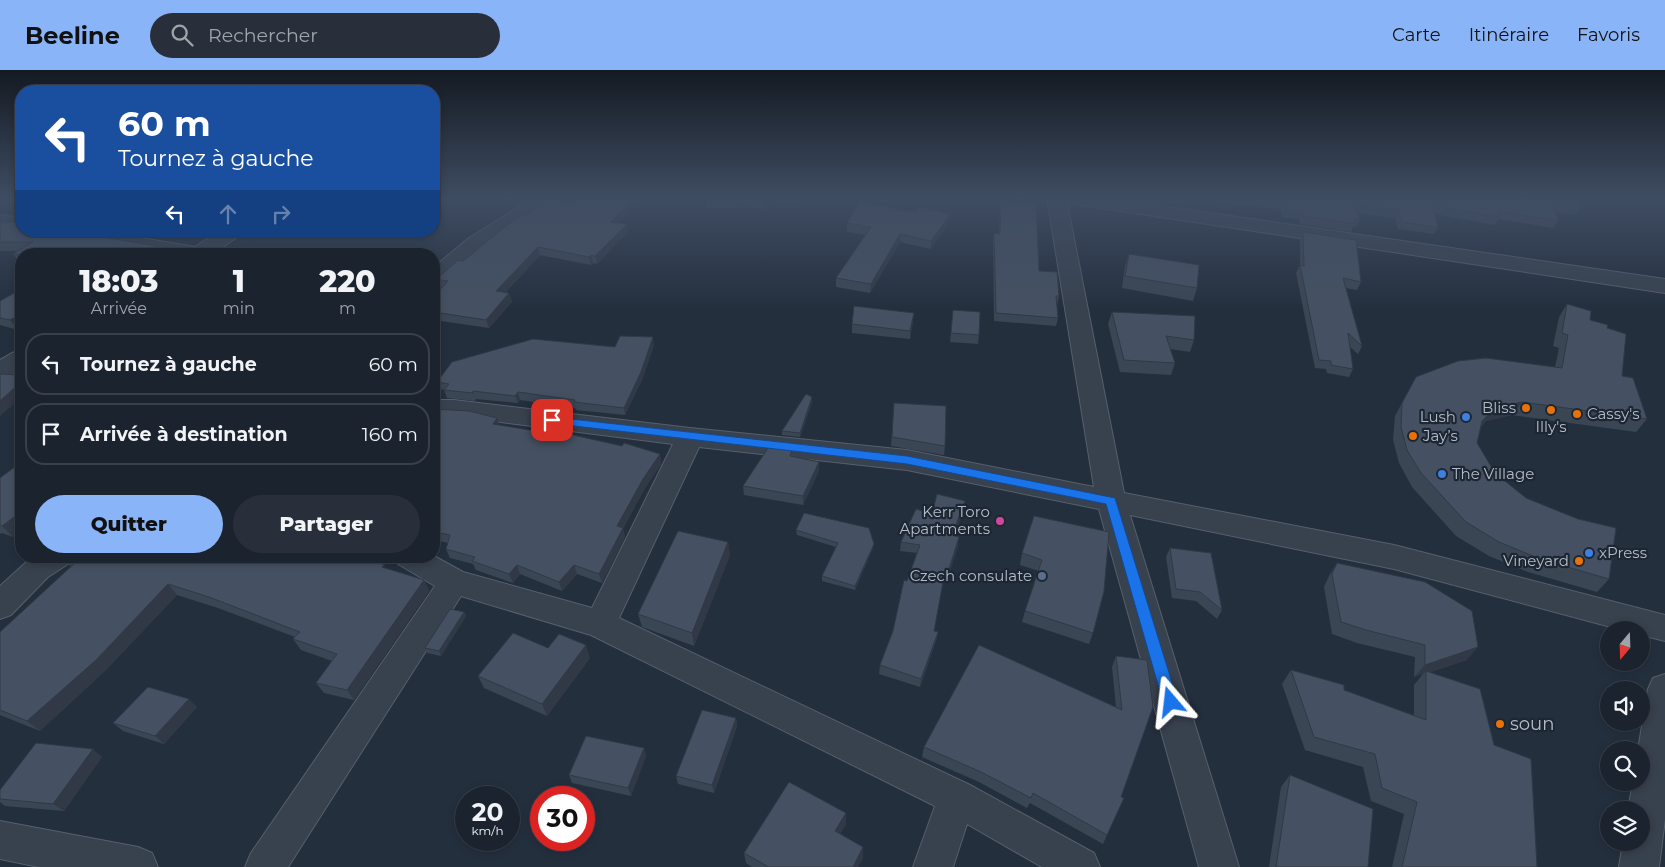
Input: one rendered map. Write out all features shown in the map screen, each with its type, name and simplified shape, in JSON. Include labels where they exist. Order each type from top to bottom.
[{"type":"street","points":[[440,273],[476,242],[487,235]]},
{"type":"street","points":[[1063,235],[1111,501],[1220,867]]},
{"type":"street","points":[[1322,235],[1665,286]]},
{"type":"street","points":[[98,237],[162,248]]},
{"type":"street","points":[[206,248],[224,237]]},
{"type":"street","points":[[0,371],[15,362]]},
{"type":"street","points":[[440,408],[454,408],[690,437],[907,460],[1394,557],[1665,628]]},
{"type":"street","points":[[600,624],[690,437]]},
{"type":"street","points":[[0,606],[37,570],[47,563]]},
{"type":"street","points":[[421,563],[454,582],[600,624],[957,798],[1080,867]]},
{"type":"street","points":[[265,867],[454,582]]},
{"type":"street","points":[[1639,867],[1665,688]]},
{"type":"street","points":[[934,867],[957,798]]},
{"type":"street","points":[[0,840],[138,867]]},
{"type":"building","points":[[0,235],[15,235],[15,237],[102,237],[157,246],[154,248],[23,248],[33,242],[0,242]]},
{"type":"building","points":[[495,235],[616,235],[595,256],[591,255],[589,257],[538,247],[496,291],[509,293],[486,320],[440,313],[440,290],[448,281],[440,280],[440,276],[458,260],[463,261]]},
{"type":"building","points":[[865,235],[899,235],[871,284],[836,278]]},
{"type":"building","points":[[905,235],[935,235],[931,241]]},
{"type":"building","points":[[994,235],[1037,235],[1039,271],[1057,272],[1059,296],[1056,296],[1058,318],[996,313]]},
{"type":"building","points":[[1303,235],[1324,235],[1356,240],[1361,282],[1343,278],[1362,346],[1348,333],[1353,369],[1331,365],[1331,361],[1319,360],[1300,265],[1304,266]]},
{"type":"building","points":[[1129,254],[1199,265],[1197,288],[1125,276]]},
{"type":"building","points":[[15,292],[15,317],[10,320],[0,318],[0,301]]},
{"type":"building","name":"The Village","points":[[1567,304],[1591,311],[1590,320],[1608,325],[1607,328],[1626,334],[1622,376],[1633,378],[1647,419],[1522,402],[1495,408],[1482,421],[1477,443],[1495,473],[1526,498],[1578,519],[1616,528],[1609,579],[1540,559],[1499,542],[1466,522],[1421,473],[1407,450],[1401,427],[1402,403],[1416,377],[1458,361],[1486,358],[1562,368],[1568,335],[1562,333]]},
{"type":"building","points":[[854,306],[914,313],[910,331],[852,324]]},
{"type":"building","points":[[953,310],[980,312],[979,335],[951,333]]},
{"type":"building","points":[[1112,312],[1195,316],[1194,340],[1166,336],[1175,363],[1124,360]]},
{"type":"building","points":[[620,336],[653,337],[641,372],[624,408],[574,402],[575,400],[518,392],[515,396],[444,390],[449,384],[440,382],[440,378],[452,362],[533,339],[615,347]]},
{"type":"building","points":[[0,374],[15,375],[15,387],[0,401]]},
{"type":"building","points":[[806,394],[812,397],[800,433],[782,431]]},
{"type":"building","points":[[894,403],[946,406],[945,446],[892,437]]},
{"type":"building","points":[[440,409],[469,411],[497,418],[493,424],[548,433],[551,430],[622,446],[624,443],[660,454],[643,479],[617,526],[623,528],[599,574],[574,565],[559,582],[517,565],[509,574],[472,561],[475,557],[446,549],[450,535],[440,533]]},
{"type":"building","points":[[768,448],[792,450],[790,456],[819,462],[803,496],[743,486]]},
{"type":"building","points":[[15,467],[15,516],[2,526],[0,525],[0,478]]},
{"type":"building","points":[[937,494],[965,501],[952,535],[959,537],[948,572],[945,571],[934,631],[938,632],[921,679],[880,665],[893,631],[904,580],[907,581],[920,545],[901,542],[916,509],[932,514]]},
{"type":"building","points":[[804,513],[869,528],[874,544],[855,586],[822,576],[838,543],[796,530]]},
{"type":"building","points":[[1034,516],[1109,532],[1104,591],[1093,633],[1025,611],[1042,560],[1022,553]]},
{"type":"building","points":[[678,531],[728,542],[692,633],[638,614]]},
{"type":"building","points":[[1170,548],[1211,553],[1222,610],[1200,592],[1176,589]]},
{"type":"building","points":[[75,563],[380,563],[385,565],[382,567],[424,580],[347,690],[316,683],[337,654],[293,639],[300,632],[209,597],[168,584],[96,660],[27,721],[0,710],[0,632]]},
{"type":"building","points":[[1337,563],[1425,582],[1472,611],[1478,647],[1425,665],[1425,645],[1341,622],[1332,574]]},
{"type":"building","points":[[450,609],[464,612],[439,651],[425,648]]},
{"type":"building","points":[[513,633],[548,648],[559,634],[586,645],[542,704],[478,676]]},
{"type":"building","points":[[979,645],[1122,710],[1116,656],[1147,660],[1153,707],[1121,797],[1124,798],[1107,835],[1033,793],[1031,798],[981,772],[924,747]]},
{"type":"building","points":[[1291,670],[1344,685],[1344,690],[1426,720],[1426,671],[1480,689],[1494,745],[1531,759],[1537,867],[1402,867],[1417,802],[1382,788],[1375,754],[1314,737]]},
{"type":"building","points":[[148,687],[189,699],[155,736],[113,723]]},
{"type":"building","points":[[702,710],[736,718],[712,785],[676,776]]},
{"type":"building","points":[[586,736],[644,748],[628,788],[569,775]]},
{"type":"building","points":[[36,743],[93,749],[53,804],[0,799],[0,790]]},
{"type":"building","points":[[1290,775],[1373,809],[1368,867],[1276,867]]},
{"type":"building","points":[[789,782],[846,813],[835,831],[863,847],[853,867],[767,867],[744,853]]},
{"type":"place","name":"Bliss","points":[[1526,408]]},
{"type":"place","name":"Illy's","points":[[1551,410]]},
{"type":"place","name":"Cassy's","points":[[1577,414]]},
{"type":"place","name":"Lush","points":[[1466,417]]},
{"type":"place","name":"Jay’s","points":[[1413,436]]},
{"type":"place","name":"The Village","points":[[1442,474]]},
{"type":"place","name":"Kerr Toro Apartments","points":[[1000,521]]},
{"type":"place","name":"xPress","points":[[1589,553]]},
{"type":"place","name":"Vineyard","points":[[1579,561]]},
{"type":"place","name":"Czech consulate","points":[[1042,576]]},
{"type":"place","name":"soun","points":[[1500,724]]},
{"type":"route","points":[[552,420],[907,460],[1111,501],[1171,702]]}]
